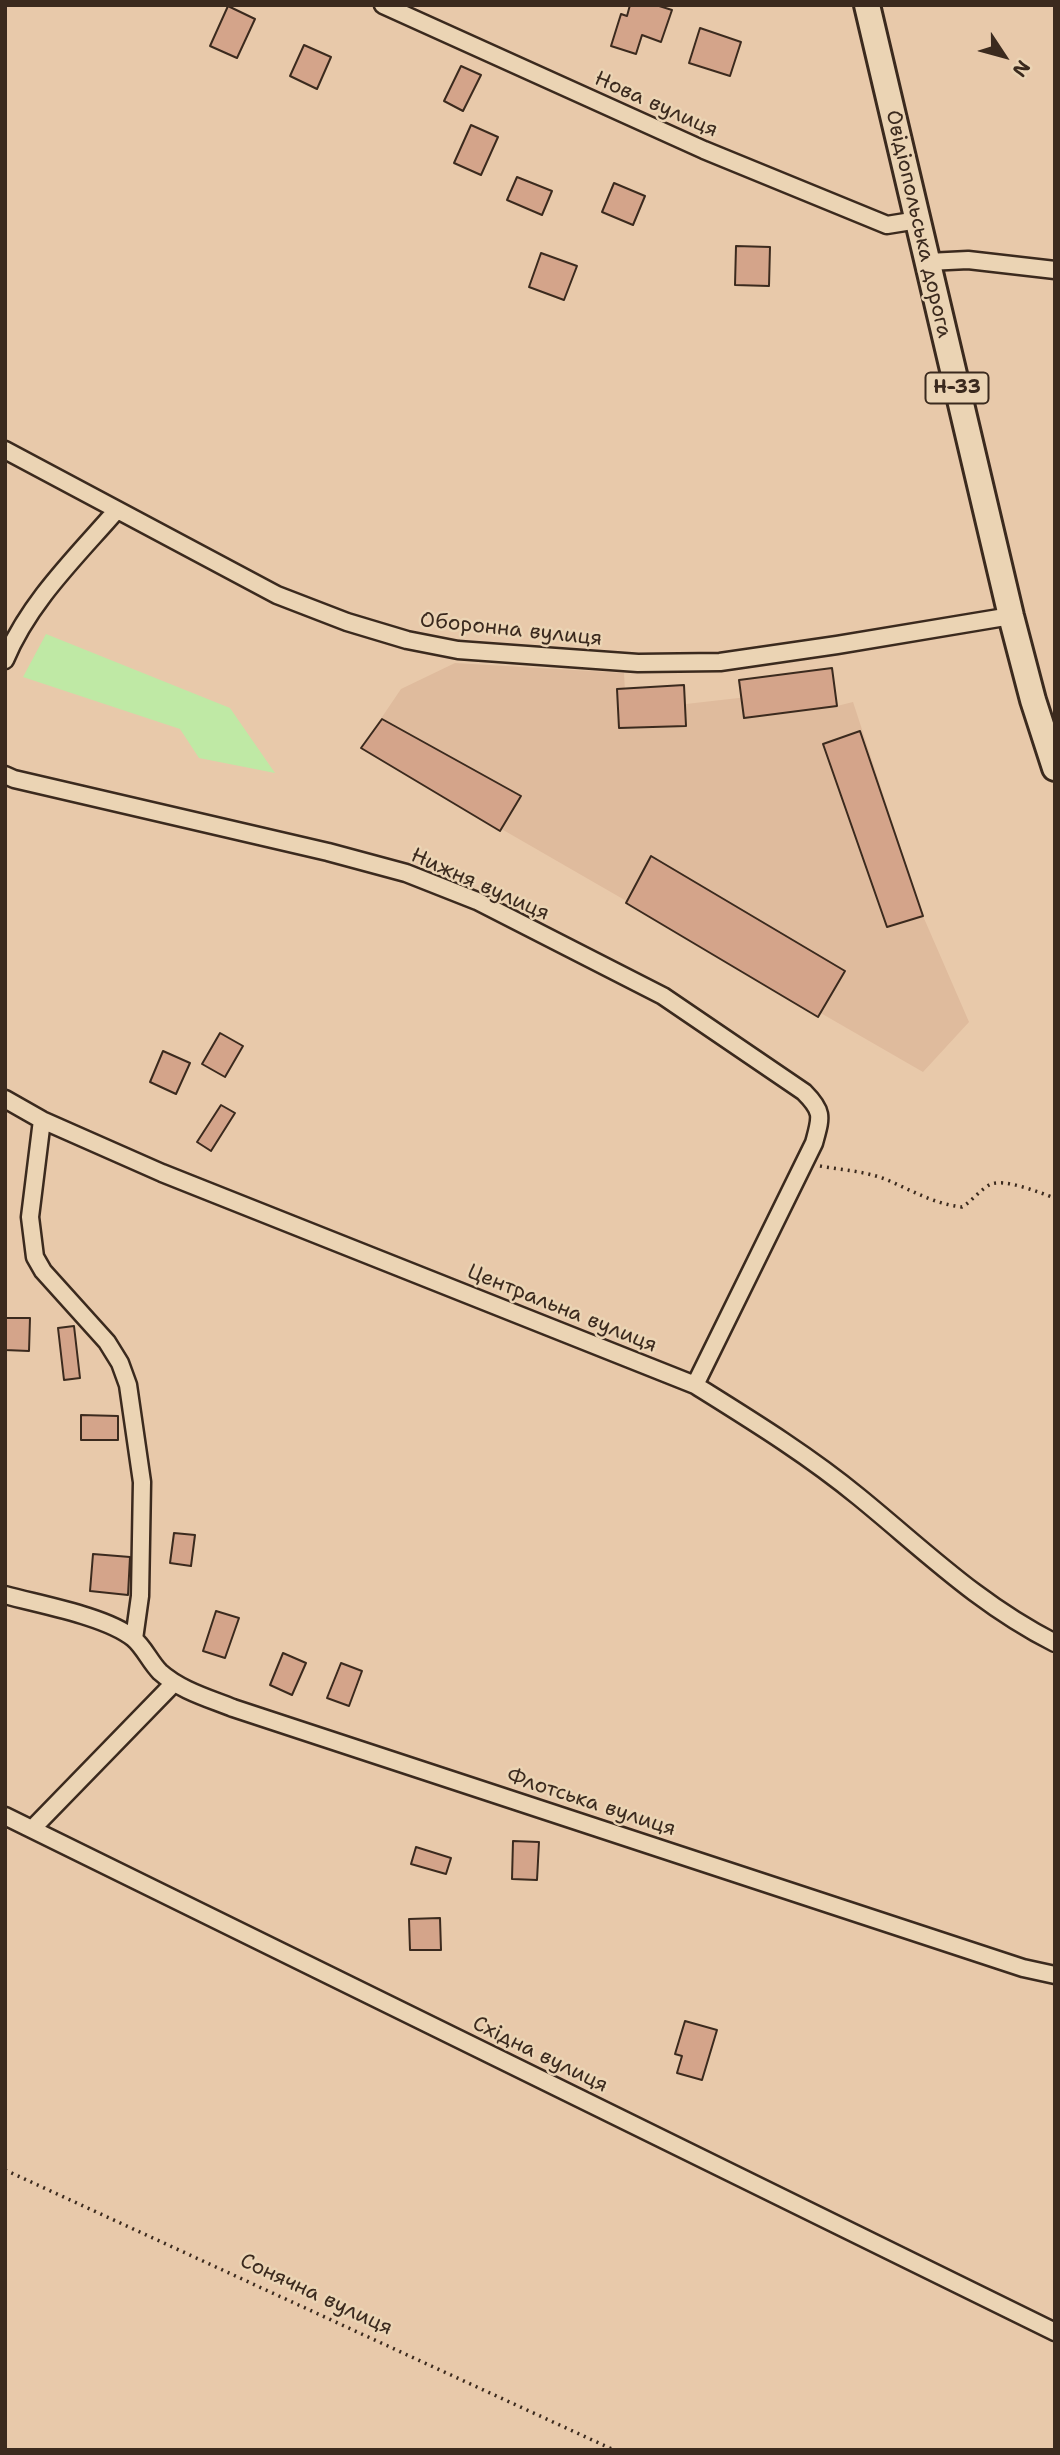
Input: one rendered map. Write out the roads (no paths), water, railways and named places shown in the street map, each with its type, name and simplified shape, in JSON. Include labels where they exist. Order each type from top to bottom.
[{"type":"main road","name":"Овідіопольська дорога","points":[[867,5],[1011,616],[1033,700],[1055,768]]},
{"type":"street","name":"Нова вулиця","points":[[383,5],[704,150],[887,225],[918,220]]},
{"type":"street","points":[[928,262],[968,260],[1055,270]]},
{"type":"street","name":"Оборонна вулиця","points":[[5,450],[116,511],[289,599],[383,633],[458,650],[638,663],[720,662],[1011,616]]},
{"type":"street","points":[[5,660],[37,604],[116,511]]},
{"type":"street","name":"Нижня вулиця","points":[[5,775],[406,873],[465,897],[663,996],[804,1092],[817,1106],[820,1121],[814,1143],[695,1385]]},
{"type":"street","name":"Центральна вулиця","points":[[5,1099],[42,1120],[220,1196],[695,1385],[768,1430],[850,1490],[976,1595],[1055,1643]]},
{"type":"street","points":[[42,1120],[30,1217],[35,1256],[43,1271],[107,1342],[120,1363],[128,1385],[142,1482],[140,1596],[134,1639]]},
{"type":"street","name":"Флотська вулиця","points":[[5,1595],[101,1622],[134,1639],[159,1670],[174,1683],[233,1708],[1023,1968],[1055,1975]]},
{"type":"street","points":[[33,1828],[174,1683]]},
{"type":"street","name":"Східна вулиця","points":[[5,1816],[1055,2333]]}]
